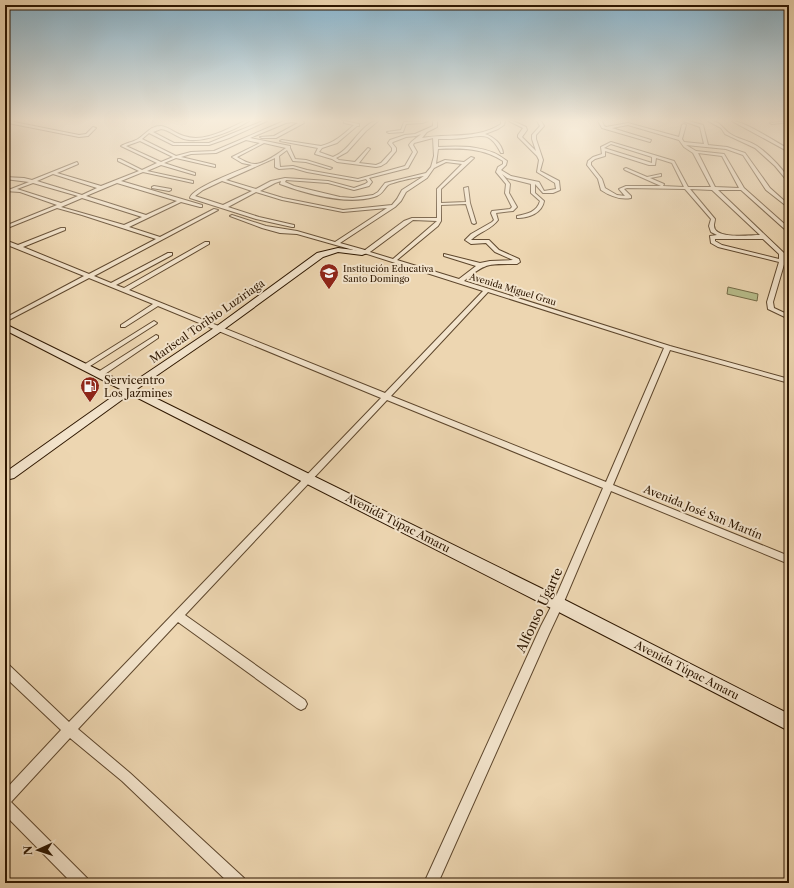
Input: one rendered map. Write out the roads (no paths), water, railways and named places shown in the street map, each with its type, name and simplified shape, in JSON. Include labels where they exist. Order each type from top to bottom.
[{"type":"street","points":[[124,162],[142,171],[191,182]]},
{"type":"street","points":[[158,162],[194,174]]},
{"type":"street","points":[[5,228],[165,162]]},
{"type":"street","points":[[199,162],[214,166]]},
{"type":"street","points":[[247,162],[256,165]]},
{"type":"street","points":[[262,162],[201,190],[193,195],[192,198],[258,218],[292,226]]},
{"type":"street","points":[[277,162],[277,167],[279,168],[293,167],[358,180],[406,168],[409,162]]},
{"type":"street","points":[[311,162],[330,168]]},
{"type":"street","points":[[347,162],[382,165],[385,162]]},
{"type":"street","points":[[337,243],[393,206],[399,200],[404,191],[428,174],[433,167],[434,162]]},
{"type":"street","points":[[433,167],[443,162]]},
{"type":"street","points":[[460,162],[465,163]]},
{"type":"street","points":[[498,170],[505,162]]},
{"type":"street","points":[[498,170],[509,177],[536,183],[543,192],[553,192],[558,190],[557,182],[538,171],[540,162]]},
{"type":"street","points":[[590,162],[589,164],[599,176],[603,189],[606,192],[627,198],[628,196],[622,188],[665,187],[742,189]]},
{"type":"street","points":[[644,162],[649,164],[654,164],[654,162]]},
{"type":"street","points":[[673,162],[678,167],[679,174],[687,188],[713,219],[711,226],[713,231],[721,236]]},
{"type":"street","points":[[700,162],[714,189],[782,254],[789,254]]},
{"type":"street","points":[[727,162],[742,189],[789,231]]},
{"type":"street","points":[[751,162],[768,189],[789,207]]},
{"type":"street","points":[[773,162],[789,182]]},
{"type":"street","points":[[12,190],[77,163]]},
{"type":"street","points":[[393,261],[436,226],[439,219],[439,189],[465,163]]},
{"type":"street","points":[[460,281],[480,265],[492,262],[518,261],[497,251],[487,241],[472,242],[468,240],[473,235],[494,223],[496,220],[493,213],[494,212],[509,210],[516,207],[507,193],[508,184],[500,176],[498,170]]},
{"type":"street","points":[[626,170],[665,187]]},
{"type":"street","points":[[53,173],[102,188]]},
{"type":"street","points":[[285,179],[282,183],[293,187],[346,199],[374,196],[380,193],[387,184],[428,174]]},
{"type":"street","points":[[646,178],[659,175]]},
{"type":"street","points":[[5,178],[32,181],[146,217]]},
{"type":"street","points":[[346,199],[370,182],[367,178]]},
{"type":"street","points":[[224,207],[273,182],[285,179],[328,182],[354,189],[361,188]]},
{"type":"street","points":[[222,180],[282,199],[343,211],[393,206]]},
{"type":"street","points":[[120,181],[169,190]]},
{"type":"street","name":"Avenida Miguel Grau","points":[[120,181],[216,210],[244,221],[285,232],[297,233],[337,243],[668,347],[789,381]]},
{"type":"street","points":[[519,217],[537,212],[542,206],[542,201],[533,193],[533,183]]},
{"type":"street","points":[[466,188],[468,203],[474,223]]},
{"type":"street","points":[[5,190],[21,191],[59,206],[161,239]]},
{"type":"street","points":[[125,227],[182,200]]},
{"type":"street","points":[[439,204],[468,203]]},
{"type":"street","points":[[5,320],[216,210]]},
{"type":"street","points":[[232,216],[258,218]]},
{"type":"street","points":[[366,252],[412,219],[439,219]]},
{"type":"street","points":[[19,248],[63,229]]},
{"type":"street","points":[[763,236],[721,236],[712,239],[720,246],[782,262]]},
{"type":"street","name":"Avenida José San Martín","points":[[5,242],[789,560]]},
{"type":"street","points":[[124,290],[207,243]]},
{"type":"street","name":"Mariscal Toribio Luziriaga","points":[[8,473],[220,328],[320,255],[338,250],[362,253],[366,252]]},
{"type":"street","points":[[112,285],[170,254]]},
{"type":"street","points":[[782,254],[782,262],[770,302],[771,309],[774,312],[789,317]]},
{"type":"street","points":[[446,255],[480,265]]},
{"type":"street","points":[[5,799],[487,290]]},
{"type":"street","points":[[123,326],[158,304]]},
{"type":"street","points":[[84,366],[154,323]]},
{"type":"street","name":"Avenida Túpac Amaru","points":[[5,327],[309,478],[789,723]]},
{"type":"street","points":[[100,374],[156,337]]},
{"type":"street","name":"Alfonso Ugarte","points":[[431,883],[558,604],[607,486],[668,347]]},
{"type":"street","points":[[178,616],[301,704]]},
{"type":"street","points":[[5,669],[69,730],[126,777],[239,883]]},
{"type":"street","points":[[5,806],[82,883]]},
{"type":"place","name":"Institución Educativa Santo Domingo","points":[[329,290]]},
{"type":"place","name":"Servicentro Los Jazmines","points":[[90,403]]}]
